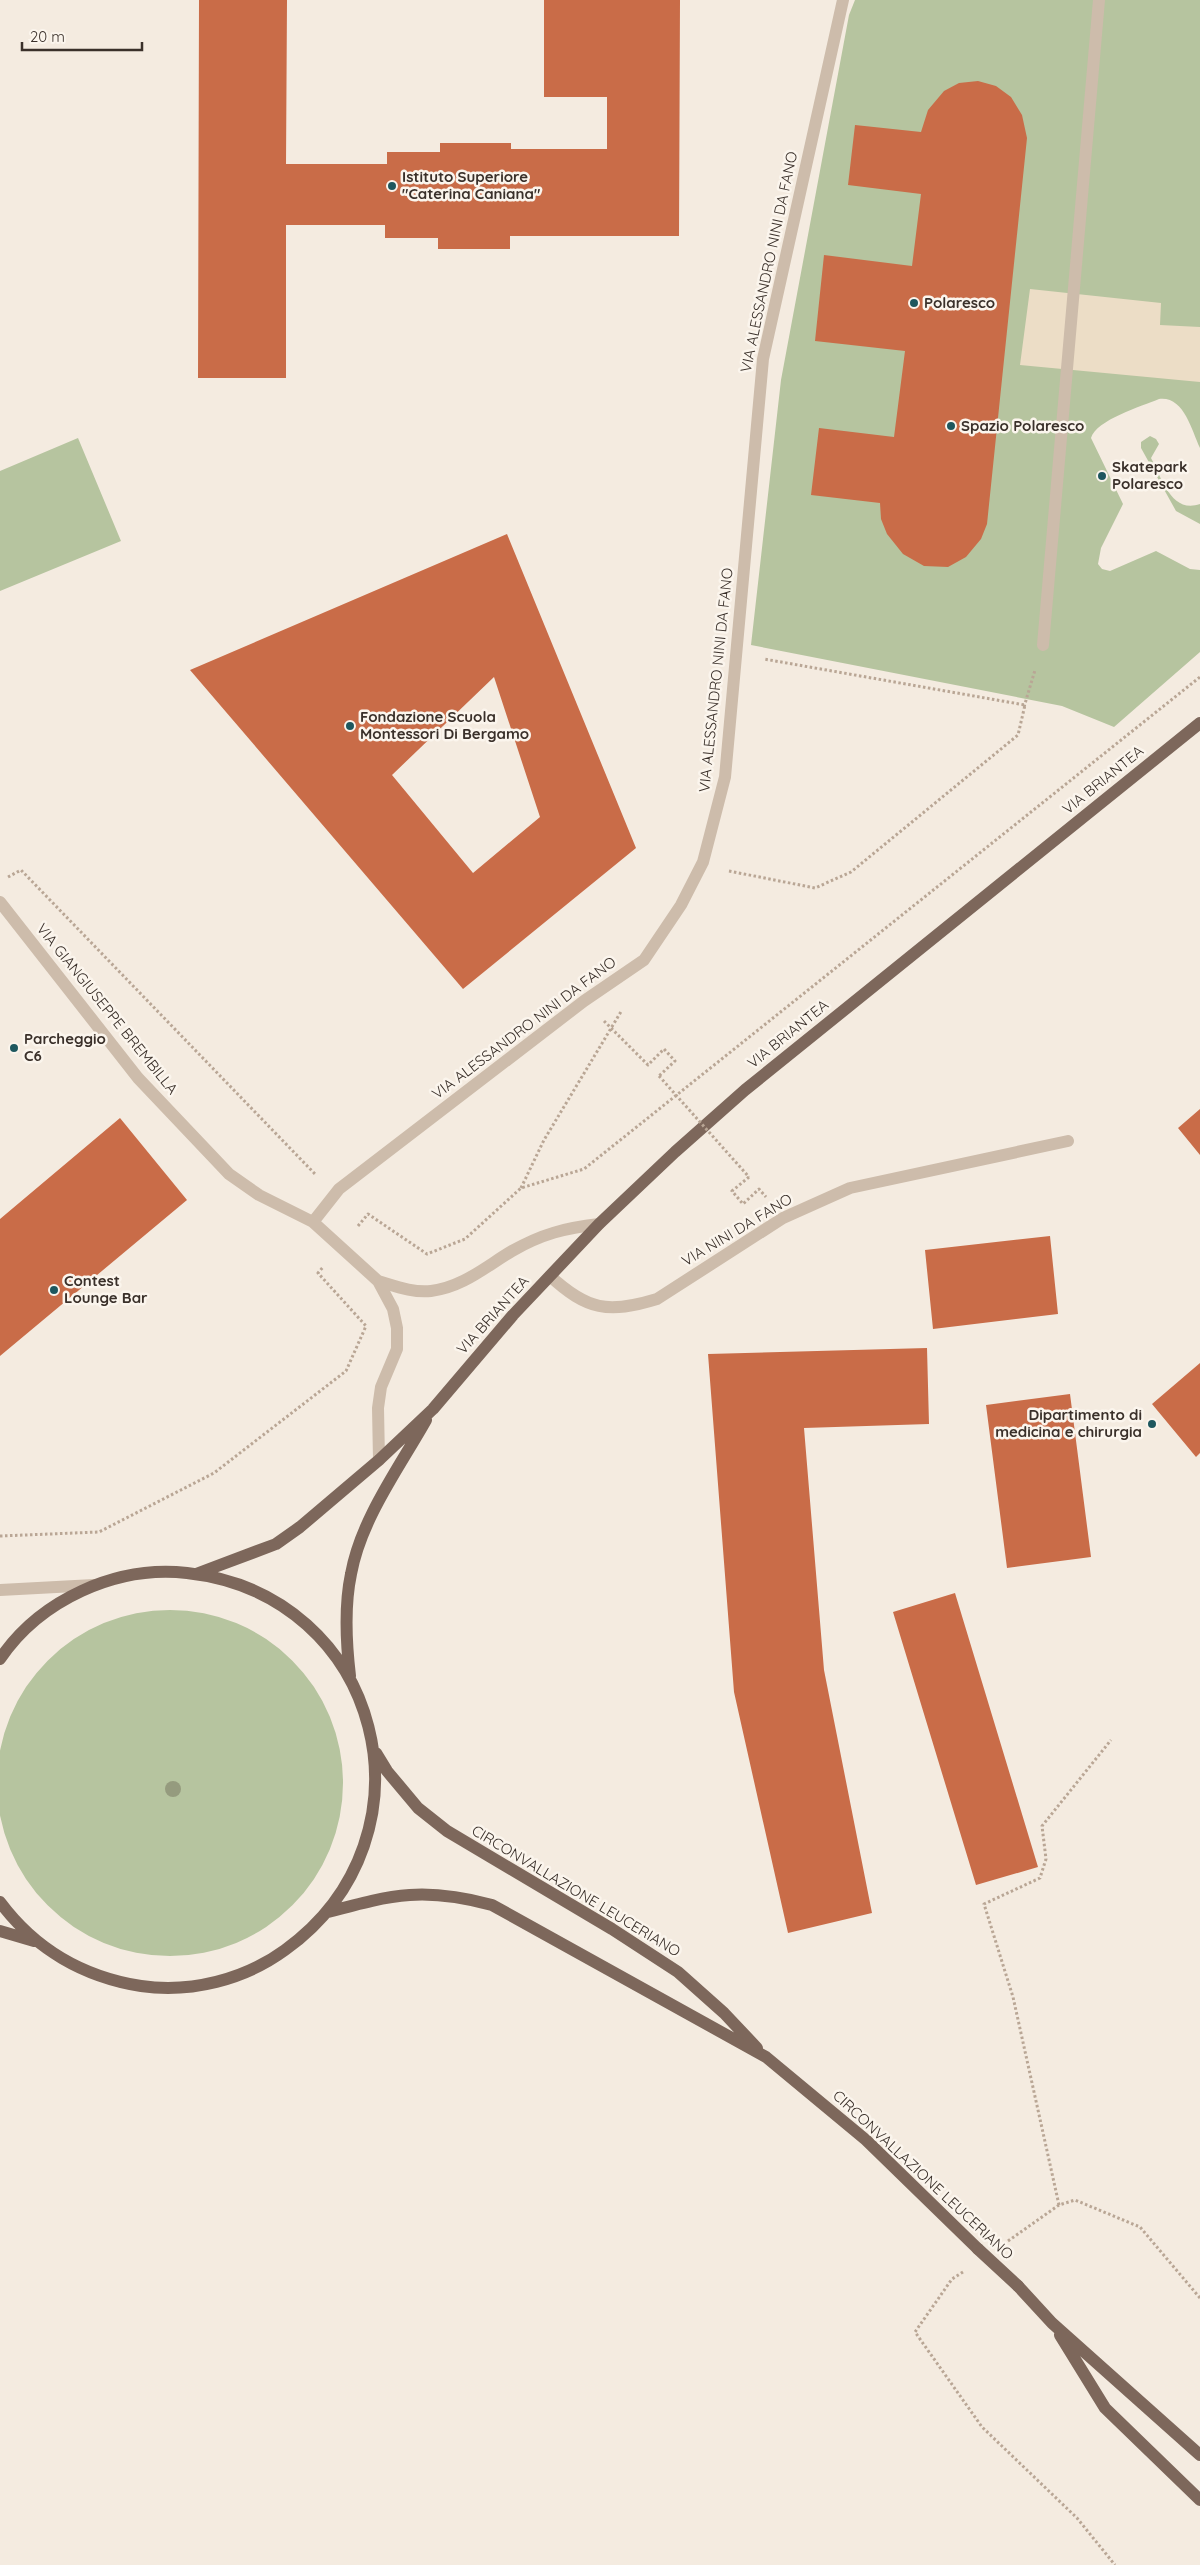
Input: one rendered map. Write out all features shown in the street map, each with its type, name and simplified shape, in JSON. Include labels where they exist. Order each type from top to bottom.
[{"type":"main road","name":"VIA BRIANTEA","points":[[432,1409],[550,1276],[599,1224],[674,1152],[745,1090],[1200,723]]},
{"type":"main road","points":[[196,1574],[276,1544],[300,1527],[378,1460],[432,1409]]},
{"type":"main road","points":[[350,1680],[346,1641],[347,1610],[351,1574],[359,1544],[373,1513],[432,1409]]},
{"type":"main road","points":[[0,1659],[27,1627],[51,1608],[94,1585],[145,1573],[177,1572],[237,1583],[281,1604],[320,1636],[350,1680],[363,1708],[374,1750],[375,1799],[371,1823],[359,1862],[328,1912],[304,1937],[275,1958],[244,1973],[207,1984],[173,1988],[126,1984],[82,1969],[64,1960],[38,1942],[18,1924],[0,1902]]},
{"type":"main road","name":"CIRCONVALLAZIONE LEUCERIANO","points":[[374,1750],[387,1771],[418,1808],[447,1831],[612,1929],[678,1972],[724,2013],[766,2057]]},
{"type":"main road","name":"CIRCONVALLAZIONE LEUCERIANO","points":[[328,1912],[379,1898],[413,1893],[457,1896],[492,1905],[766,2057],[866,2140],[1018,2286],[1052,2323],[1200,2455]]},
{"type":"main road","points":[[0,1931],[38,1942]]},
{"type":"main road","name":"CIRCONVALLAZIONE LEUCERIANO","points":[[1052,2323],[1105,2408],[1200,2500]]},
{"type":"street","name":"VIA ALESSANDRO NINI DA FANO","points":[[313,1222],[339,1189],[584,1001],[644,960],[681,906],[703,862],[725,777],[762,359],[843,0]]},
{"type":"street","points":[[1043,645],[1099,0]]},
{"type":"street","name":"VIA GIANGIUSEPPE BREMBILLA","points":[[0,902],[138,1078],[228,1174],[259,1195],[313,1222],[339,1248],[378,1281],[393,1309],[397,1328],[397,1349],[381,1387],[378,1408],[378,1460]]},
{"type":"street","name":"VIA NINI DA FANO","points":[[550,1276],[570,1294],[592,1306],[635,1306],[657,1299],[792,1213],[850,1188],[1068,1142]]},
{"type":"street","name":"VIA GIANGIUSEPPE BREMBILLA","points":[[378,1281],[410,1290],[429,1291],[454,1286],[543,1235],[565,1228],[599,1224]]},
{"type":"street","points":[[0,1590],[94,1585]]},
{"type":"path","points":[[724,870],[815,888],[852,872],[1018,735],[1043,645]]},
{"type":"path","points":[[736,654],[1025,705],[1024,709]]},
{"type":"path","points":[[521,1188],[584,1169],[1200,677]]},
{"type":"path","points":[[7,878],[21,870],[313,1173],[339,1189],[368,1214],[427,1254],[466,1239],[521,1188],[544,1140],[610,1027],[627,1003]]},
{"type":"path","points":[[584,1001],[648,1065],[664,1049],[676,1061],[659,1076],[749,1177],[732,1192],[743,1204],[760,1189],[770,1201]]},
{"type":"path","points":[[0,1536],[99,1532],[214,1473],[346,1372],[366,1326],[318,1273],[368,1214]]},
{"type":"path","points":[[1059,2205],[1013,1997],[984,1904],[1040,1878],[1046,1859],[1042,1826],[1111,1740]]},
{"type":"green space","name":"Spazio Polaresco","points":[[855,0],[1200,0],[1200,448],[1186,415],[1181,408],[1168,399],[1159,399],[1120,414],[1101,425],[1091,438],[1123,504],[1101,548],[1098,564],[1102,569],[1110,571],[1156,551],[1190,569],[1200,570],[1200,652],[1114,727],[1062,706],[751,645],[781,380],[849,15]]},
{"type":"green space","name":"Skatepark Polaresco","points":[[1150,436],[1156,439],[1159,444],[1151,458],[1164,484],[1175,499],[1182,504],[1190,506],[1200,504],[1200,524],[1176,511],[1141,448],[1141,442]]},
{"type":"green space","points":[[78,438],[121,541],[0,591],[0,471]]},
{"type":"green space","points":[[153,1610],[187,1610],[220,1617],[252,1630],[293,1660],[314,1687],[330,1717],[340,1749],[343,1783],[340,1817],[330,1849],[314,1879],[293,1906],[252,1936],[220,1949],[187,1956],[153,1956],[120,1949],[88,1936],[60,1917],[36,1893],[17,1865],[4,1833],[-3,1800],[-3,1766],[4,1733],[17,1701],[36,1673],[60,1649],[88,1630],[120,1617]]},
{"type":"shaded area","points":[[1030,289],[1161,303],[1160,325],[1200,327],[1200,382],[1020,365]]},
{"type":"building","points":[[199,0],[287,0],[286,164],[387,164],[387,152],[440,152],[440,143],[511,143],[511,149],[607,149],[607,97],[544,97],[544,0],[680,0],[679,236],[510,236],[510,249],[438,249],[438,238],[385,238],[385,225],[286,225],[286,378],[198,378]]},
{"type":"building","name":"Polaresco","points":[[978,81],[996,86],[1011,97],[1022,115],[1027,138],[987,524],[981,539],[966,557],[948,567],[924,566],[903,554],[887,534],[881,519],[880,503],[811,495],[819,428],[894,437],[905,351],[815,341],[824,255],[912,266],[921,194],[848,185],[855,125],[921,132],[928,110],[944,91],[959,83]]},
{"type":"building","points":[[507,534],[636,848],[463,989],[190,670]],"holes":[[[494,677],[540,817],[473,873],[392,775]]]},
{"type":"building","points":[[1200,1109],[1200,1155],[1178,1128]]},
{"type":"building","points":[[120,1118],[187,1200],[0,1356],[0,1219]]},
{"type":"building","points":[[1050,1236],[1058,1314],[933,1329],[925,1250]]},
{"type":"building","points":[[927,1348],[929,1424],[804,1428],[824,1670],[872,1913],[788,1933],[734,1692],[708,1354]]},
{"type":"building","points":[[1200,1363],[1200,1453],[1196,1457],[1152,1404]]},
{"type":"building","points":[[1070,1394],[1091,1557],[1007,1568],[986,1405]]},
{"type":"building","points":[[955,1593],[1038,1867],[976,1885],[893,1612]]},
{"type":"place","name":"Istituto Superiore \"Caterina Caniana\"","points":[[392,186]]},
{"type":"place","name":"Polaresco","points":[[914,303]]},
{"type":"place","name":"Spazio Polaresco","points":[[951,426]]},
{"type":"place","name":"Skatepark Polaresco","points":[[1102,476]]},
{"type":"place","name":"Fondazione Scuola Montessori Di Bergamo","points":[[350,726]]},
{"type":"place","name":"Parcheggio C6","points":[[14,1048]]},
{"type":"place","name":"Contest Lounge Bar","points":[[54,1290]]},
{"type":"place","name":"Dipartimento di medicina e chirurgia","points":[[1152,1424]]}]
